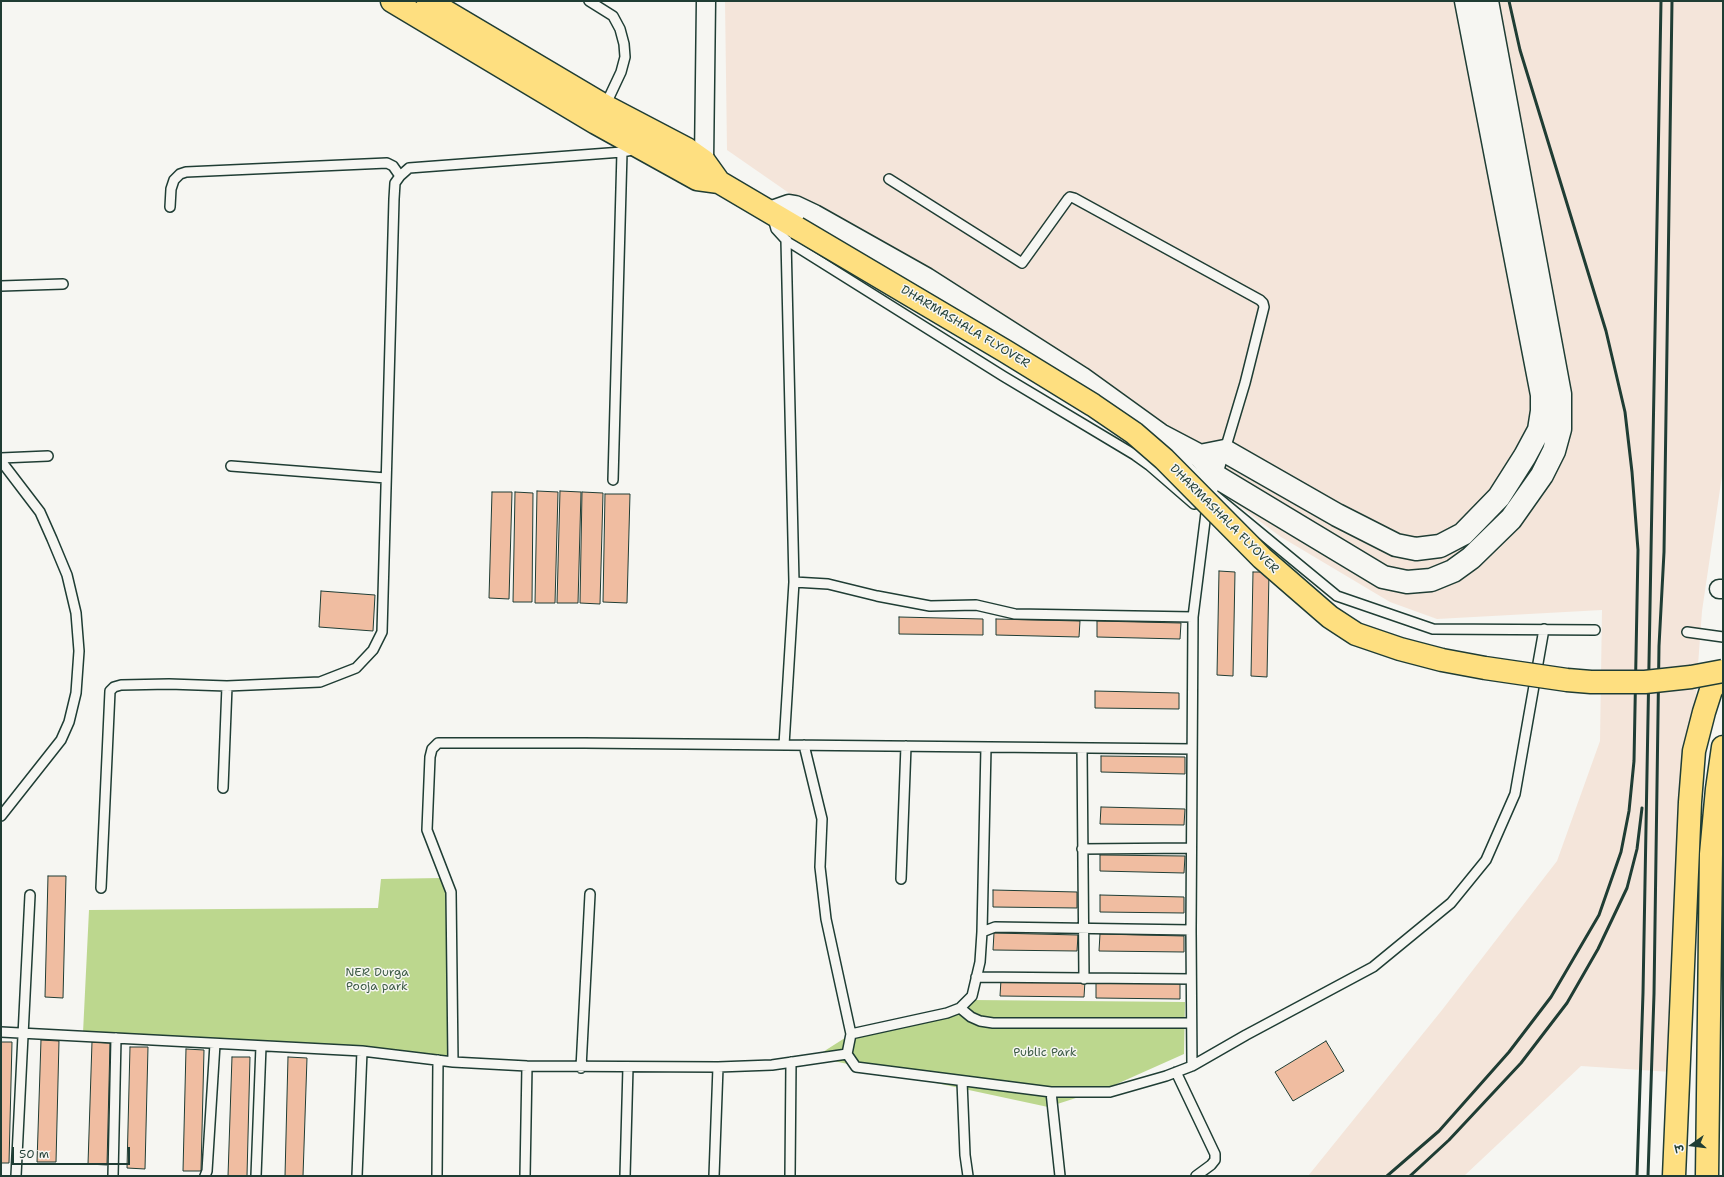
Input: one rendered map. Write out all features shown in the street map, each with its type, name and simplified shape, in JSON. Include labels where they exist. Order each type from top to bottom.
[{"type":"main road","points":[[392,1],[600,115],[687,149],[700,170]]},
{"type":"main road","points":[[428,1],[600,115],[632,150],[700,170]]},
{"type":"main road","name":"DHARMASHALA FLYOVER","points":[[700,170],[772,212],[792,234],[1005,351],[1093,405],[1134,433],[1164,459],[1262,558],[1330,617],[1356,634],[1400,649],[1442,660],[1484,668],[1567,680],[1591,682],[1645,682],[1723,672]]},
{"type":"main road","points":[[1674,1176],[1690,802],[1694,752],[1711,690],[1723,672]]},
{"type":"main road","points":[[1707,1176],[1716,974],[1716,789],[1723,747]]},
{"type":"street","points":[[700,170],[706,1]]},
{"type":"street","points":[[1200,456],[1225,451],[1337,515],[1396,546],[1416,549],[1440,546],[1463,534],[1499,497],[1525,456],[1539,430],[1542,411],[1542,395],[1466,1]]},
{"type":"street","points":[[772,212],[789,206],[795,207],[814,216],[926,279],[1081,378],[1160,435],[1200,456],[1214,485],[1383,577],[1407,582],[1436,578],[1453,571],[1471,558],[1511,519],[1542,476],[1554,450],[1560,429],[1560,394],[1487,1]]},
{"type":"lane","points":[[589,1],[613,16],[620,29],[624,44],[625,57],[621,72],[600,115]]},
{"type":"lane","points":[[101,888],[110,691],[114,687],[121,685],[227,686],[320,682],[356,668],[373,650],[382,632],[394,198],[395,183],[409,168],[632,150],[613,480]]},
{"type":"lane","points":[[170,207],[171,189],[174,180],[180,174],[186,172],[387,163],[393,166],[400,176]]},
{"type":"lane","points":[[889,178],[1019,263],[1025,262],[1070,197],[1260,300],[1264,307],[1245,382],[1206,513],[1193,617],[1191,848],[1192,1066]]},
{"type":"lane","points":[[792,234],[996,372],[1135,455],[1206,513]]},
{"type":"lane","points":[[784,745],[794,582],[792,234]]},
{"type":"lane","points":[[1,286],[63,284]]},
{"type":"lane","points":[[1160,435],[1337,596],[1433,629],[1595,630]]},
{"type":"lane","points":[[1,458],[48,456]]},
{"type":"lane","points":[[1,461],[40,512],[67,575],[76,613],[79,651],[76,693],[69,722],[61,740],[1,816]]},
{"type":"lane","points":[[231,466],[386,478]]},
{"type":"lane","points":[[794,582],[828,584],[877,596],[930,606],[976,605],[1015,614],[1193,617]]},
{"type":"lane","points":[[804,745],[822,819],[820,867],[826,919],[851,1034],[847,1054],[856,1067],[1050,1092],[1110,1092],[1192,1066],[1246,1034],[1373,967],[1451,903],[1486,860],[1515,794],[1544,629]]},
{"type":"lane","points":[[1687,632],[1723,637]]},
{"type":"lane","points":[[223,788],[227,686]]},
{"type":"lane","points":[[453,1062],[451,892],[427,830],[430,756],[432,749],[438,743],[1192,749]]},
{"type":"lane","points":[[901,879],[906,746]]},
{"type":"lane","points":[[851,1034],[947,1013],[960,1008],[972,996],[980,962],[982,932],[986,747]]},
{"type":"lane","points":[[1082,748],[1084,979]]},
{"type":"lane","points":[[1082,849],[1191,848]]},
{"type":"lane","points":[[581,1068],[590,894]]},
{"type":"lane","points":[[16,1176],[30,895]]},
{"type":"lane","points":[[982,932],[994,927],[1191,930]]},
{"type":"lane","points":[[976,977],[1191,979]]},
{"type":"lane","points":[[960,1008],[976,1019],[993,1023],[1191,1023]]},
{"type":"lane","points":[[1,1032],[362,1051],[453,1062],[581,1068],[772,1065],[847,1054]]},
{"type":"lane","points":[[112,1176],[116,1038]]},
{"type":"lane","points":[[205,1176],[207,1171],[215,1044]]},
{"type":"lane","points":[[256,1176],[261,1046]]},
{"type":"lane","points":[[358,1176],[362,1051]]},
{"type":"lane","points":[[437,1176],[438,1060]]},
{"type":"lane","points":[[790,1176],[791,1062]]},
{"type":"lane","points":[[525,1176],[527,1066]]},
{"type":"lane","points":[[625,1176],[628,1067]]},
{"type":"lane","points":[[714,1176],[718,1067]]},
{"type":"lane","points":[[1176,1072],[1215,1154],[1215,1160],[1211,1165],[1196,1176]]},
{"type":"lane","points":[[962,1081],[964,1148],[968,1176]]},
{"type":"lane","points":[[1050,1092],[1060,1176]]},
{"type":"shaded area","points":[[725,1],[1723,1],[1723,469],[1702,611],[1686,827],[1686,1073],[1581,1066],[1464,1176],[1308,1176],[1442,1010],[1557,861],[1600,741],[1602,610],[1437,619],[1390,602],[1281,537],[1223,494],[727,150]]},
{"type":"green space","name":"NER Durga Pooja park","points":[[441,878],[451,892],[450,1061],[83,1033],[89,910],[378,908],[381,879]]},
{"type":"green space","name":"Public Park","points":[[973,1000],[1185,1002],[1184,1054],[1110,1087],[1048,1107],[815,1057],[848,1036],[947,1016]]},
{"type":"building","points":[[537,491],[558,492],[555,603],[535,603]]},
{"type":"building","points":[[560,491],[581,492],[578,603],[557,603]]},
{"type":"building","points":[[492,492],[512,492],[509,599],[489,598]]},
{"type":"building","points":[[515,492],[533,493],[532,602],[513,602]]},
{"type":"building","points":[[582,492],[603,493],[600,604],[580,603]]},
{"type":"building","points":[[605,494],[630,494],[627,603],[603,602]]},
{"type":"building","points":[[1219,571],[1235,572],[1233,676],[1217,675]]},
{"type":"building","points":[[1253,572],[1269,572],[1267,677],[1251,676]]},
{"type":"building","points":[[321,591],[375,595],[373,631],[319,627]]},
{"type":"building","points":[[899,617],[983,619],[983,635],[899,634]]},
{"type":"building","points":[[996,619],[1080,621],[1079,637],[996,635]]},
{"type":"building","points":[[1097,621],[1181,623],[1180,639],[1097,637]]},
{"type":"building","points":[[1095,691],[1179,693],[1179,709],[1095,708]]},
{"type":"building","points":[[1101,756],[1185,757],[1185,774],[1101,772]]},
{"type":"building","points":[[1101,807],[1185,809],[1184,825],[1100,824]]},
{"type":"building","points":[[1100,855],[1185,856],[1184,873],[1100,871]]},
{"type":"building","points":[[48,876],[66,876],[63,998],[45,997]]},
{"type":"building","points":[[993,890],[1077,892],[1077,908],[993,907]]},
{"type":"building","points":[[1100,895],[1184,897],[1184,913],[1100,912]]},
{"type":"building","points":[[994,933],[1078,935],[1077,951],[993,950]]},
{"type":"building","points":[[1100,934],[1184,936],[1184,952],[1099,951]]},
{"type":"building","points":[[1001,980],[1085,981],[1084,997],[1000,996]]},
{"type":"building","points":[[1096,982],[1180,983],[1180,999],[1096,998]]},
{"type":"building","points":[[41,1040],[59,1041],[56,1162],[37,1162]]},
{"type":"building","points":[[1326,1041],[1344,1071],[1293,1101],[1275,1072]]},
{"type":"building","points":[[1,1042],[12,1042],[9,1163],[1,1163]]},
{"type":"building","points":[[92,1042],[110,1043],[107,1165],[88,1164]]},
{"type":"building","points":[[130,1047],[148,1047],[145,1169],[127,1168]]},
{"type":"building","points":[[186,1049],[204,1050],[201,1171],[183,1171]]},
{"type":"building","points":[[232,1057],[250,1057],[247,1176],[228,1176]]},
{"type":"building","points":[[288,1057],[307,1058],[303,1176],[285,1176]]},
{"type":"railway","points":[[1387,1176],[1439,1131],[1509,1052],[1551,997],[1599,915],[1621,852],[1629,811],[1634,761],[1638,550],[1632,472],[1625,412],[1606,331],[1520,50],[1509,1]]},
{"type":"railway","points":[[1637,1176],[1643,993],[1661,1]]},
{"type":"railway","points":[[1648,1176],[1654,994],[1659,646],[1664,552],[1672,1]]},
{"type":"railway","points":[[1410,1176],[1449,1140],[1521,1063],[1567,1003],[1598,949],[1627,888],[1637,849],[1642,808]]}]
